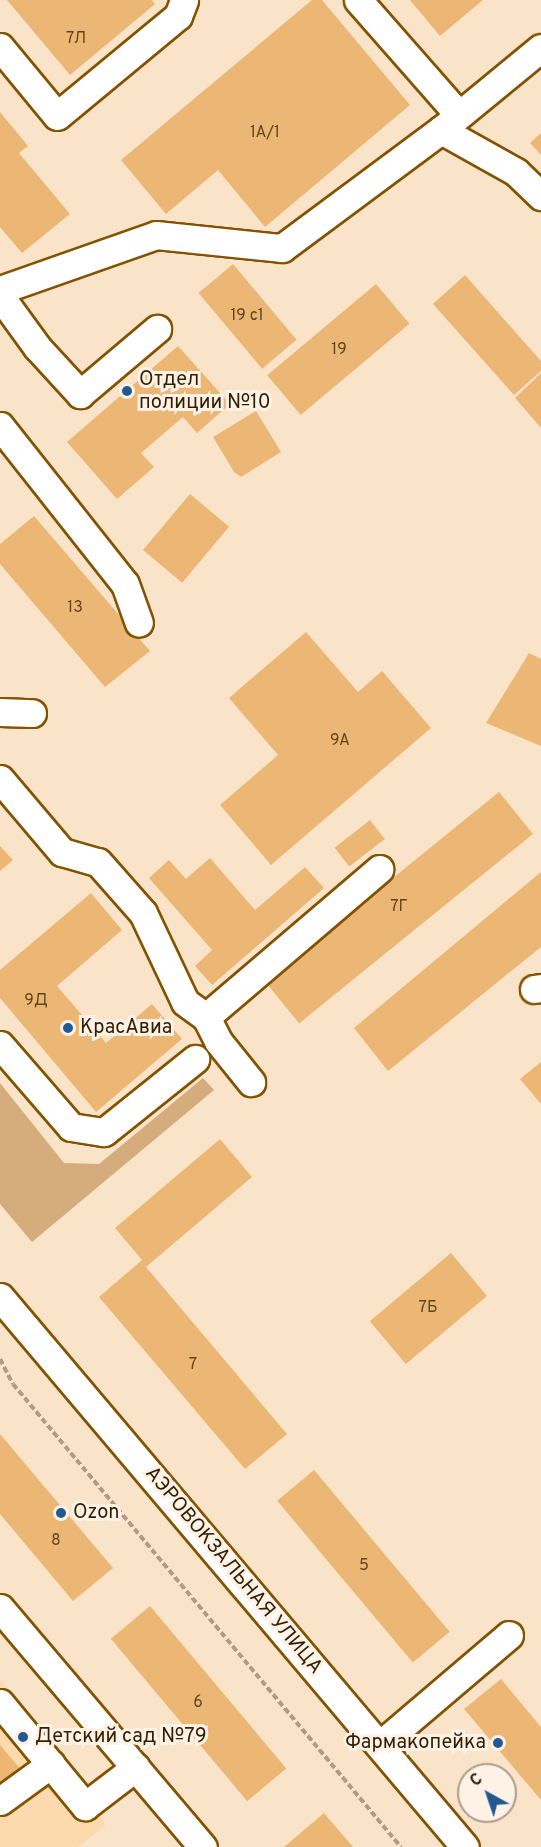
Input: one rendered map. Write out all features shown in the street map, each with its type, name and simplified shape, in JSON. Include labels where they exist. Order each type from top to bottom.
[{"type":"street","points":[[0,47],[57,116],[178,16],[184,0]]},
{"type":"street","points":[[358,0],[450,122],[516,172],[541,196]]},
{"type":"street","points":[[0,290],[156,235],[282,248],[450,122],[541,48]]},
{"type":"street","points":[[0,296],[37,347],[80,394],[157,329]]},
{"type":"street","points":[[0,426],[125,584],[139,623]]},
{"type":"street","points":[[0,712],[32,713]]},
{"type":"street","points":[[0,778],[62,852],[98,862],[143,914],[185,1002],[206,1017],[218,1041],[251,1082]]},
{"type":"street","points":[[206,1017],[379,869]]},
{"type":"street","points":[[0,1045],[70,1127],[104,1132],[195,1059]]},
{"type":"street","name":"АЭРОВОКЗАЛЬНАЯ УЛИЦА","points":[[0,1297],[381,1744],[465,1847]]},
{"type":"street","points":[[4,1621],[136,1767],[203,1847]]},
{"type":"street","points":[[381,1744],[509,1635]]},
{"type":"street","points":[[0,1703],[85,1806],[136,1767]]},
{"type":"street","points":[[0,1801],[51,1764]]},
{"type":"path","points":[[0,1359],[13,1384],[401,1847]]},
{"type":"shaded area","points":[[203,1078],[214,1090],[32,1242],[0,1204],[0,1083],[64,1163],[99,1164]]},
{"type":"shaded area","name":"Детский сад №79","points":[[0,1680],[95,1799],[105,1826],[78,1847],[0,1847]]},
{"type":"building","points":[[7,0],[152,0],[155,4],[70,75]]},
{"type":"building","points":[[312,0],[322,0],[410,105],[265,227],[218,170],[166,214],[121,160]]},
{"type":"building","points":[[410,0],[483,0],[440,36]]},
{"type":"building","points":[[0,112],[28,146],[19,153],[70,214],[22,253],[0,227]]},
{"type":"building","points":[[541,133],[541,155],[530,143]]},
{"type":"building","points":[[233,264],[297,340],[262,369],[199,293]]},
{"type":"building","points":[[465,275],[541,361],[541,371],[514,395],[433,304]]},
{"type":"building","points":[[376,284],[409,324],[301,415],[267,375]]},
{"type":"building","points":[[178,346],[230,404],[197,433],[183,417],[141,453],[154,467],[117,499],[67,442]]},
{"type":"building","points":[[541,373],[541,428],[515,398]]},
{"type":"building","points":[[256,411],[281,452],[241,477],[234,472],[213,437]]},
{"type":"building","points":[[190,494],[229,527],[182,583],[143,550]]},
{"type":"building","points":[[34,516],[150,651],[105,687],[0,564],[0,544]]},
{"type":"building","points":[[306,632],[358,692],[382,671],[431,728],[271,865],[220,805],[278,755],[229,698]]},
{"type":"building","points":[[529,653],[541,659],[541,746],[486,723]]},
{"type":"building","points":[[499,792],[533,834],[299,1023],[265,981]]},
{"type":"building","points":[[370,820],[385,839],[349,867],[335,848]]},
{"type":"building","points":[[0,846],[13,860],[0,871]]},
{"type":"building","points":[[210,858],[255,910],[305,867],[324,888],[212,985],[195,966],[212,950],[149,878],[169,860],[186,879]]},
{"type":"building","points":[[541,872],[541,947],[388,1071],[354,1028]]},
{"type":"building","points":[[91,893],[122,930],[57,986],[106,1043],[152,1004],[182,1039],[96,1112],[0,998],[0,970]]},
{"type":"building","points":[[541,1062],[541,1104],[520,1079]]},
{"type":"building","points":[[220,1139],[252,1177],[146,1267],[287,1434],[245,1469],[99,1297],[142,1260],[115,1228]]},
{"type":"building","points":[[451,1253],[487,1296],[406,1364],[370,1321]]},
{"type":"building","points":[[0,1434],[113,1568],[73,1601],[0,1514]]},
{"type":"building","points":[[314,1470],[450,1632],[413,1662],[277,1501]]},
{"type":"building","points":[[150,1606],[286,1768],[247,1801],[111,1639]]},
{"type":"building","points":[[501,1679],[541,1727],[541,1800],[517,1772],[517,1763],[510,1763],[464,1709]]},
{"type":"building","points":[[0,1745],[22,1771],[0,1789]]},
{"type":"building","points":[[324,1813],[353,1847],[284,1847]]},
{"type":"place","name":"Отдел полиции №10","points":[[127,391]]},
{"type":"place","name":"КрасАвиа","points":[[68,1028]]},
{"type":"place","name":"Ozon","points":[[61,1513]]},
{"type":"place","name":"Детский сад №79","points":[[23,1737]]},
{"type":"place","name":"Фармакопейка","points":[[498,1743]]}]
